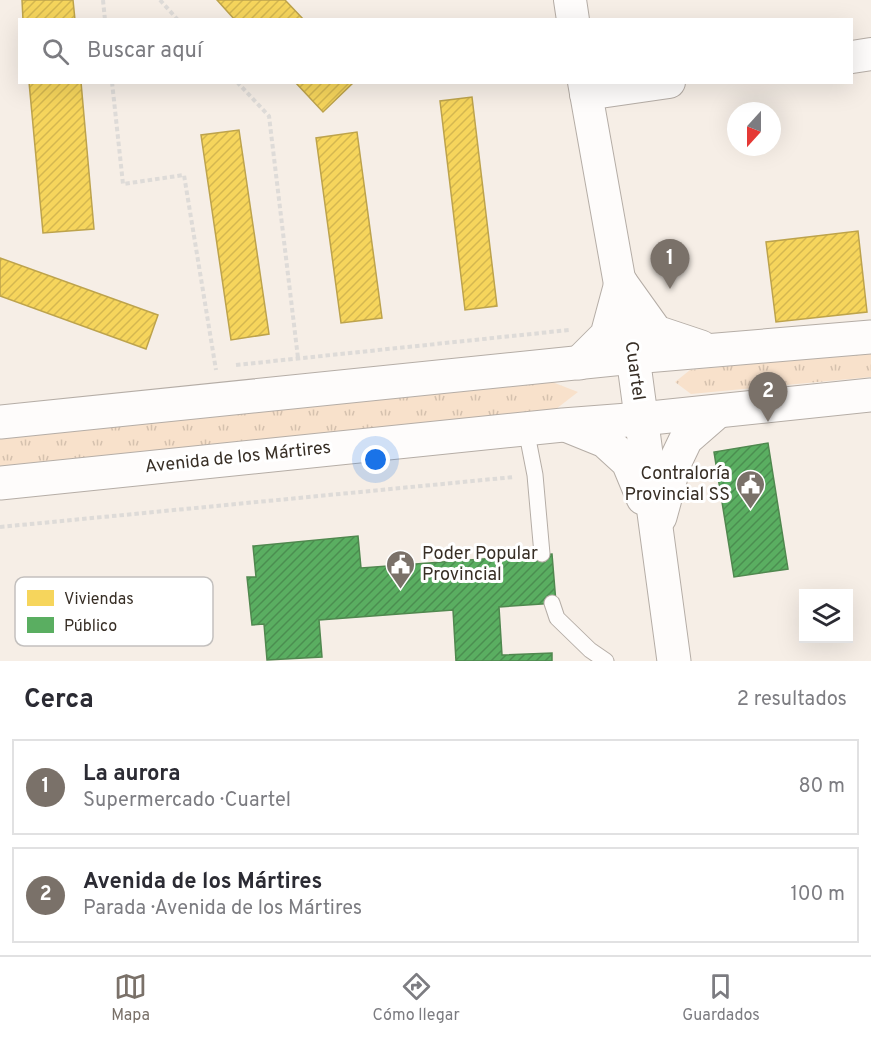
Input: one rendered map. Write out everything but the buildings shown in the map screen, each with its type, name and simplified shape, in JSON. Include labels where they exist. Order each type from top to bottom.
[{"type":"main road","points":[[579,363],[607,334],[621,283]]},
{"type":"main road","points":[[621,283],[656,332],[714,352]]},
{"type":"main road","points":[[0,422],[633,357],[714,352],[871,337]]},
{"type":"main road","name":"Cuartel","points":[[633,357],[674,661]]},
{"type":"main road","name":"Avenida de los Mártires","points":[[0,483],[871,395]]},
{"type":"main road","points":[[656,530],[675,462],[687,438],[717,412]]},
{"type":"main road","points":[[563,425],[605,441],[628,462],[656,530]]},
{"type":"street","points":[[570,0],[573,18]]},
{"type":"street","points":[[853,57],[871,54]]},
{"type":"street","points":[[585,88],[641,84]]},
{"type":"street","name":"Cuartel","points":[[585,88],[633,357]]},
{"type":"lane","points":[[526,429],[536,475],[542,554]]},
{"type":"lane","points":[[552,603],[557,618],[590,650],[606,661]]},
{"type":"path","points":[[103,0],[105,18]]},
{"type":"path","points":[[160,0],[176,18]]},
{"type":"path","points":[[112,84],[123,184],[184,175],[220,400]]},
{"type":"path","points":[[239,84],[268,116],[298,358]]},
{"type":"path","points":[[204,368],[609,325]]},
{"type":"path","points":[[0,527],[536,475]]},
{"type":"green space","points":[[871,352],[871,377],[691,394],[675,382],[690,370]]},
{"type":"green space","points":[[547,380],[578,392],[556,409],[0,466],[0,436]]},
{"type":"place","name":"La aurora","points":[[670,289]]},
{"type":"place","name":"Avenida de los Mártires","points":[[768,422]]},
{"type":"place","name":"Contraloría Provincial SS","points":[[751,510]]},
{"type":"place","name":"Poder Popular Provincial","points":[[401,590]]}]
